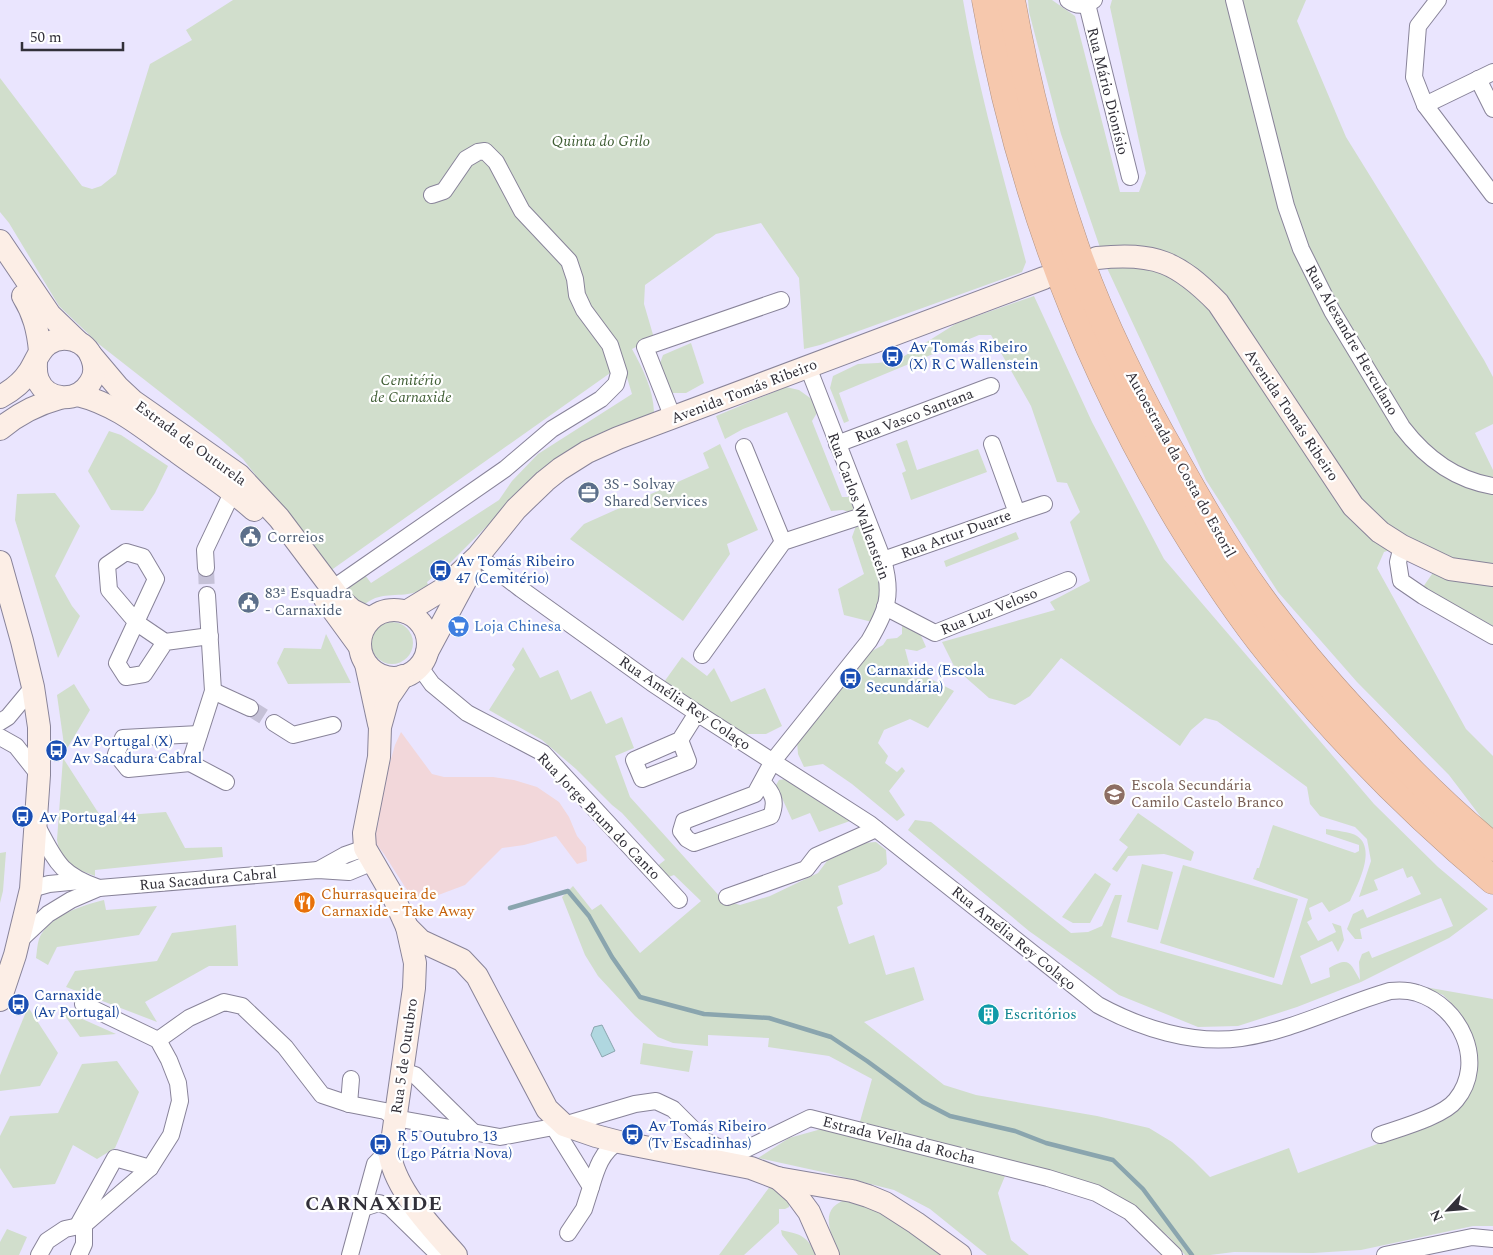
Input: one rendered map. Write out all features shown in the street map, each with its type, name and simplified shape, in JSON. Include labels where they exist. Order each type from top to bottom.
[{"type":"highway","name":"Autoestrada da Costa do Estoril","points":[[986,0],[1022,164],[1042,227],[1085,340],[1124,422],[1168,501],[1211,571],[1269,652],[1303,692],[1419,816],[1493,880]]},
{"type":"highway","name":"Autoestrada da Costa do Estoril","points":[[1011,0],[1039,130],[1076,248],[1094,297],[1119,354],[1167,446],[1234,560],[1294,642],[1394,754],[1448,808],[1493,847]]},
{"type":"street","name":"Rua Mário Dionísio","points":[[1068,0],[1075,4],[1090,2],[1130,177]]},
{"type":"street","name":"Rua Alexandre Herculano","points":[[1234,0],[1286,206],[1301,249],[1319,288],[1402,427],[1414,443],[1433,460],[1454,474],[1481,484],[1493,486]]},
{"type":"street","points":[[1438,0],[1418,26],[1414,77],[1425,105],[1492,194]]},
{"type":"street","points":[[1425,105],[1493,72]]},
{"type":"street","points":[[1478,79],[1493,109]]},
{"type":"street","points":[[332,589],[505,469],[552,429],[600,399],[616,384],[619,373],[610,345],[584,310],[577,295],[575,278],[569,261],[522,211],[496,162],[485,151],[478,152],[466,159],[444,192],[432,195]]},
{"type":"street","name":"Estrada de Outurela","points":[[0,241],[50,316],[84,348],[118,387],[133,401],[239,475],[279,518],[332,589],[352,610],[370,619]]},
{"type":"street","name":"Avenida Tomás Ribeiro","points":[[1097,258],[1118,256],[1142,257],[1163,262],[1184,272],[1218,303],[1353,506],[1380,532],[1402,546],[1450,569],[1493,575]]},
{"type":"street","points":[[0,262],[33,313],[37,325],[38,356],[35,371],[38,380],[43,388],[51,394],[69,396]]},
{"type":"street","name":"Avenida Tomás Ribeiro","points":[[406,612],[442,590],[478,556],[516,509],[545,480],[588,452],[618,438],[1044,278]]},
{"type":"street","points":[[673,418],[645,347],[780,300]]},
{"type":"street","points":[[0,397],[20,383],[48,344],[57,340],[67,339],[84,348],[94,363],[94,373],[86,389],[69,396],[40,403],[10,420],[0,429]]},
{"type":"street","name":"Rua Carlos Wallenstein","points":[[762,782],[772,793],[775,806],[771,816],[694,843],[687,839],[680,831],[684,822],[755,794],[773,761],[869,641],[880,622],[889,592],[888,576],[883,560],[808,367]]},
{"type":"street","name":"Rua Vasco Santana","points":[[837,444],[991,386]]},
{"type":"street","name":"Estrada de Outurela","points":[[69,396],[104,403],[127,416],[233,491],[263,518],[292,551],[363,655]]},
{"type":"street","name":"Rua Artur Duarte","points":[[883,560],[1017,513],[992,444]]},
{"type":"street","points":[[744,447],[783,542]]},
{"type":"street","points":[[206,568],[205,550],[233,491]]},
{"type":"street","points":[[1017,513],[1044,504]]},
{"type":"street","points":[[702,655],[783,542],[865,515]]},
{"type":"street","points":[[1402,546],[1398,562],[1401,581],[1423,596],[1493,636]]},
{"type":"street","name":"Avenida Tomás Ribeiro","points":[[369,855],[364,833],[378,757],[380,727],[388,698],[416,665],[478,556]]},
{"type":"street","name":"Rua Amélia Rey Colaço","points":[[478,556],[697,713],[876,829],[1098,1005],[1136,1023],[1192,1037],[1216,1039],[1241,1038],[1273,1031],[1390,991],[1407,990],[1419,993],[1432,1000],[1448,1013],[1459,1025],[1466,1037],[1470,1058],[1469,1074],[1464,1087],[1456,1101],[1448,1108],[1380,1135]]},
{"type":"street","points":[[0,562],[33,687],[39,727],[37,826],[31,889],[18,942],[6,965],[0,1000]]},
{"type":"street","name":"Rua Luz Veloso","points":[[885,607],[935,632],[1068,580]]},
{"type":"street","points":[[190,763],[212,691],[207,595]]},
{"type":"street","points":[[387,610],[406,612],[415,617],[426,633],[428,643],[416,665],[393,678],[383,676],[374,671],[363,655],[360,637],[370,619],[387,610]]},
{"type":"street","points":[[165,642],[144,674],[126,677],[117,663],[137,623],[165,642],[210,636]]},
{"type":"street","name":"Avenida Tomás Ribeiro","points":[[363,655],[380,727]]},
{"type":"street","name":"Rua Jorge Brum do Canto","points":[[416,665],[432,684],[467,713],[543,753],[679,900]]},
{"type":"street","points":[[0,722],[8,717],[33,687]]},
{"type":"street","points":[[212,691],[250,708]]},
{"type":"street","points":[[680,740],[697,713]]},
{"type":"street","points":[[274,723],[293,735],[333,725]]},
{"type":"street","points":[[199,734],[123,738],[116,754],[128,769],[190,763],[226,782]]},
{"type":"street","points":[[0,737],[16,746],[39,775]]},
{"type":"street","name":"Rua Sacadura Cabral","points":[[37,826],[59,866],[80,882],[98,888]]},
{"type":"street","points":[[727,896],[806,869],[816,856],[876,829]]},
{"type":"street","name":"Rua Sacadura Cabral","points":[[18,942],[48,914],[71,900],[98,888],[318,870],[344,855],[369,855]]},
{"type":"street","points":[[369,855],[394,898],[407,927],[422,941],[462,960],[477,976],[546,1109],[558,1125],[591,1187]]},
{"type":"street","name":"Rua Sacadura Cabral","points":[[31,889],[49,884],[80,882]]},
{"type":"street","points":[[31,889],[49,897],[71,900]]},
{"type":"street","name":"Rua 5 de Outubro","points":[[407,927],[415,972],[414,988],[390,1156],[392,1167],[410,1200],[456,1255]]},
{"type":"street","points":[[415,972],[428,957],[441,952],[450,953]]},
{"type":"street","name":"Estrada Velha da Rocha","points":[[158,1040],[189,1018],[224,1002],[242,1006],[285,1048],[322,1095],[349,1104],[385,1111],[395,1118],[500,1137],[558,1125],[635,1104],[656,1101],[673,1109],[705,1141],[722,1149],[744,1150],[810,1118],[1048,1178],[1096,1193],[1130,1212],[1174,1255]]},
{"type":"street","points":[[40,1255],[47,1241],[65,1229],[81,1226],[150,1168],[171,1135],[180,1101],[178,1083],[169,1060],[158,1040],[83,1004]]},
{"type":"street","points":[[403,1071],[415,1075],[472,1132]]},
{"type":"street","points":[[349,1104],[351,1079]]},
{"type":"street","points":[[558,1125],[619,1142],[751,1168],[777,1178],[852,1191],[885,1203],[960,1255]]},
{"type":"street","points":[[568,1233],[584,1209],[596,1169],[610,1146],[619,1142]]},
{"type":"street","points":[[350,1255],[375,1164],[385,1156],[390,1156]]},
{"type":"street","points":[[79,1255],[84,1244],[81,1226],[115,1158],[150,1168]]},
{"type":"street","points":[[777,1178],[796,1193],[809,1212],[828,1255]]},
{"type":"street","points":[[818,1234],[820,1213],[832,1197],[852,1191]]},
{"type":"street","points":[[363,1208],[379,1203],[390,1207],[439,1255]]},
{"type":"street","points":[[1385,1255],[1472,1237],[1493,1239]]},
{"type":"shaded area","points":[[401,732],[432,774],[444,777],[493,777],[514,780],[537,787],[559,802],[569,817],[577,836],[586,847],[587,861],[577,864],[556,836],[524,845],[502,848],[465,885],[433,897],[412,898],[373,840],[378,824],[383,787],[395,745]]},
{"type":"shaded area","points":[[602,1025],[615,1051],[602,1057],[591,1035],[594,1027]]},
{"type":"green space","name":"Quinta do Grilo","points":[[233,0],[963,0],[983,99],[1026,262],[1022,272],[820,345],[804,349],[799,278],[761,223],[716,234],[645,285],[644,304],[654,338],[632,349],[650,387],[654,412],[502,511],[449,564],[427,582],[428,585],[423,589],[417,592],[377,597],[365,604],[347,596],[348,585],[365,575],[371,583],[499,500],[512,481],[538,454],[632,394],[622,361],[613,371],[330,571],[243,459],[100,345],[59,306],[9,223],[0,212],[0,78],[82,186],[92,189],[101,186],[116,174],[150,64],[192,40],[186,30]]},
{"type":"green space","points":[[1028,0],[1052,0],[1075,16],[1120,192],[1139,192],[1146,173],[1110,7],[1112,0],[1306,0],[1297,21],[1346,137],[1493,377],[1493,424],[1475,433],[1493,470],[1493,626],[1423,587],[1439,564],[1402,546],[1384,552],[1377,568],[1466,729],[1493,756],[1493,833],[1449,775],[1357,682],[1278,592],[1206,480],[1107,268],[1061,134],[1029,12]]},
{"type":"green space","points":[[1034,296],[1092,422],[1164,559],[1374,804],[1438,867],[1488,909],[1449,938],[1361,982],[1297,1007],[1238,1026],[1198,1027],[1119,995],[1029,931],[908,830],[915,820],[931,822],[1071,933],[1088,932],[1102,926],[1115,895],[1122,895],[1111,937],[1282,985],[1308,899],[1253,879],[1257,868],[1259,868],[1273,825],[1355,853],[1359,851],[1359,845],[1326,834],[1326,829],[1351,833],[1363,842],[1365,850],[1364,868],[1350,901],[1329,912],[1322,902],[1309,908],[1312,919],[1307,922],[1318,941],[1336,932],[1332,923],[1341,926],[1344,940],[1338,952],[1332,941],[1300,956],[1311,984],[1330,977],[1329,968],[1341,962],[1349,963],[1360,980],[1359,962],[1362,954],[1369,951],[1372,958],[1453,926],[1441,898],[1360,929],[1362,939],[1355,939],[1347,929],[1353,914],[1363,909],[1367,918],[1421,894],[1412,876],[1407,878],[1403,868],[1374,880],[1378,890],[1359,897],[1371,861],[1367,839],[1355,827],[1320,816],[1310,804],[1307,787],[1217,721],[1205,718],[1191,730],[1180,746],[1061,658],[1030,696],[1015,705],[989,698],[955,668],[942,642],[1055,610],[1050,602],[1090,581],[1070,522],[1080,512],[1067,483],[1057,482],[1031,406],[991,335],[979,335],[839,393],[849,421],[844,423],[830,388],[833,376],[858,364],[898,360],[957,323]]},
{"type":"green space","points":[[691,343],[704,383],[686,393],[672,393],[659,366],[663,355]]},
{"type":"green space","points":[[786,387],[799,390],[813,400],[817,413],[812,421],[842,497],[851,497],[854,509],[851,513],[843,510],[831,511],[787,412],[743,429],[725,439],[716,416]]},
{"type":"green space","points":[[109,431],[121,435],[168,466],[155,493],[143,511],[111,510],[88,471]]},
{"type":"green space","points":[[907,440],[917,470],[978,449],[987,472],[911,500],[902,473],[906,471],[896,444]]},
{"type":"green space","points":[[720,444],[758,530],[727,544],[730,554],[683,621],[570,539],[584,524],[709,468],[703,453]]},
{"type":"green space","points":[[55,493],[80,526],[55,576],[80,616],[58,658],[15,520],[17,494]]},
{"type":"green space","points":[[856,526],[864,529],[883,583],[881,603],[872,622],[844,615],[838,589],[864,574],[852,537]]},
{"type":"green space","points":[[1016,532],[1019,539],[946,567],[944,561]]},
{"type":"green space","points":[[392,622],[407,628],[413,643],[407,658],[392,664],[377,658],[371,643],[377,628]]},
{"type":"green space","points":[[898,622],[919,631],[926,647],[917,651],[905,649],[913,679],[927,677],[954,691],[928,728],[910,719],[884,730],[878,743],[888,756],[885,763],[897,772],[902,767],[905,771],[889,791],[905,815],[897,821],[852,784],[823,764],[804,767],[798,754],[797,741],[870,652],[883,645],[887,639],[897,638],[902,634],[902,626]]},
{"type":"green space","points":[[326,634],[351,683],[288,684],[277,663],[284,648],[321,649]]},
{"type":"green space","points":[[523,647],[540,678],[558,670],[571,700],[591,691],[606,724],[622,717],[634,748],[615,756],[630,797],[723,900],[740,905],[770,896],[818,873],[827,861],[863,843],[876,842],[886,850],[887,864],[879,871],[838,886],[843,904],[837,907],[849,944],[874,935],[886,975],[914,967],[924,1000],[864,1022],[944,1085],[976,1095],[1097,1116],[1149,1128],[1172,1142],[1210,1177],[1289,1148],[1298,1173],[1440,1121],[1476,1062],[1472,1035],[1459,1011],[1443,995],[1419,986],[1493,999],[1493,1226],[1473,1226],[1361,1250],[1313,1253],[1234,1252],[1210,1255],[1185,1255],[1168,1236],[1125,1202],[859,1125],[872,1079],[829,1056],[768,1047],[769,1038],[708,1035],[708,1046],[673,1043],[658,1037],[635,1016],[598,976],[585,955],[562,897],[573,886],[592,910],[601,904],[640,953],[701,901],[674,875],[666,878],[656,867],[665,860],[622,813],[576,769],[542,740],[489,710],[515,669],[512,665]]},
{"type":"green space","points":[[682,657],[707,676],[714,668],[731,702],[765,688],[782,726],[766,734],[746,734],[707,712],[664,682]]},
{"type":"green space","points":[[74,684],[90,710],[65,752],[57,695]]},
{"type":"green space","points":[[63,758],[101,817],[166,812],[185,848],[222,847],[223,857],[95,870],[95,876],[71,867],[60,854],[57,840]]},
{"type":"green space","points":[[785,779],[793,782],[850,821],[819,832],[810,813],[792,820],[776,785],[779,780]]},
{"type":"green space","points":[[1138,813],[1194,852],[1191,861],[1164,854],[1128,856],[1117,872],[1112,869],[1128,847],[1119,840]]},
{"type":"green space","points":[[6,852],[3,891],[0,903],[0,853]]},
{"type":"green space","points":[[1142,864],[1173,872],[1158,930],[1127,922]]},
{"type":"green space","points":[[1183,865],[1298,899],[1274,978],[1160,943]]},
{"type":"green space","points":[[1095,873],[1111,884],[1090,923],[1073,923],[1062,917]]},
{"type":"green space","points":[[104,900],[106,910],[157,906],[139,935],[57,947],[48,965],[36,958],[39,939],[50,924],[77,908]]},
{"type":"green space","points":[[236,925],[238,966],[209,966],[145,1002],[157,1022],[66,987],[75,971],[157,961],[172,933]]},
{"type":"green space","points":[[28,1007],[58,1053],[40,1086],[0,1091],[0,1075]]},
{"type":"green space","points":[[60,1009],[116,1034],[80,1037]]},
{"type":"green space","points":[[643,1043],[693,1051],[689,1072],[640,1064]]},
{"type":"green space","points":[[117,1061],[139,1092],[115,1148],[97,1159],[73,1145],[55,1184],[13,1188],[0,1168],[0,1136],[10,1116],[58,1113],[82,1064]]},
{"type":"green space","points":[[825,1128],[1005,1176],[998,1193],[1011,1240],[1029,1255],[987,1255],[930,1209],[894,1190],[758,1158],[789,1138]]},
{"type":"green space","points":[[771,1185],[789,1202],[789,1207],[779,1209],[779,1223],[744,1255],[719,1255]]},
{"type":"green space","points":[[845,1200],[883,1211],[942,1255],[840,1255],[831,1231],[829,1217],[831,1210],[836,1204]]},
{"type":"green space","points":[[7,1229],[27,1237],[19,1255],[0,1255],[0,1242]]},
{"type":"green space","points":[[781,1230],[803,1237],[817,1255],[798,1255],[782,1235]]},
{"type":"waterway","points":[[510,908],[568,891],[589,916],[612,957],[640,997],[704,1014],[769,1018],[831,1037],[923,1102],[950,1116],[1015,1131],[1046,1143],[1113,1160],[1143,1189],[1192,1255]]},
{"type":"tunnel","points":[[206,568],[207,595]]},
{"type":"tunnel","points":[[250,708],[274,723]]},
{"type":"place","name":"Av Tomás Ribeiro (X) R C Wallenstein","points":[[893,356]]},
{"type":"place","name":"3S - Solvay Shared Services","points":[[588,493]]},
{"type":"place","name":"Correios","points":[[251,537]]},
{"type":"place","name":"Av Tomás Ribeiro 47 (Cemitério)","points":[[440,570]]},
{"type":"place","name":"83ª Esquadra - Carnaxide","points":[[249,602]]},
{"type":"place","name":"Loja Chinesa","points":[[458,626]]},
{"type":"place","name":"Carnaxide (Escola Secundária)","points":[[850,679]]},
{"type":"place","name":"Av Portugal (X) Av Sacadura Cabral","points":[[56,750]]},
{"type":"place","name":"Escola Secundária Camilo Castelo Branco","points":[[1115,794]]},
{"type":"place","name":"Av Portugal 44","points":[[23,817]]},
{"type":"place","name":"Churrasqueira de Carnaxide - Take Away","points":[[305,903]]},
{"type":"place","name":"Carnaxide (Av Portugal)","points":[[18,1004]]},
{"type":"place","name":"Escritórios","points":[[988,1014]]},
{"type":"place","name":"Av Tomás Ribeiro (Tv Escadinhas)","points":[[632,1135]]},
{"type":"place","name":"R 5 Outubro 13 (Lgo Pátria Nova)","points":[[381,1145]]},
{"type":"district","name":"CARNAXIDE","points":[[374,1203]]},
{"type":"park label","name":"Cemitério de Carnaxide","points":[[411,388]]}]
